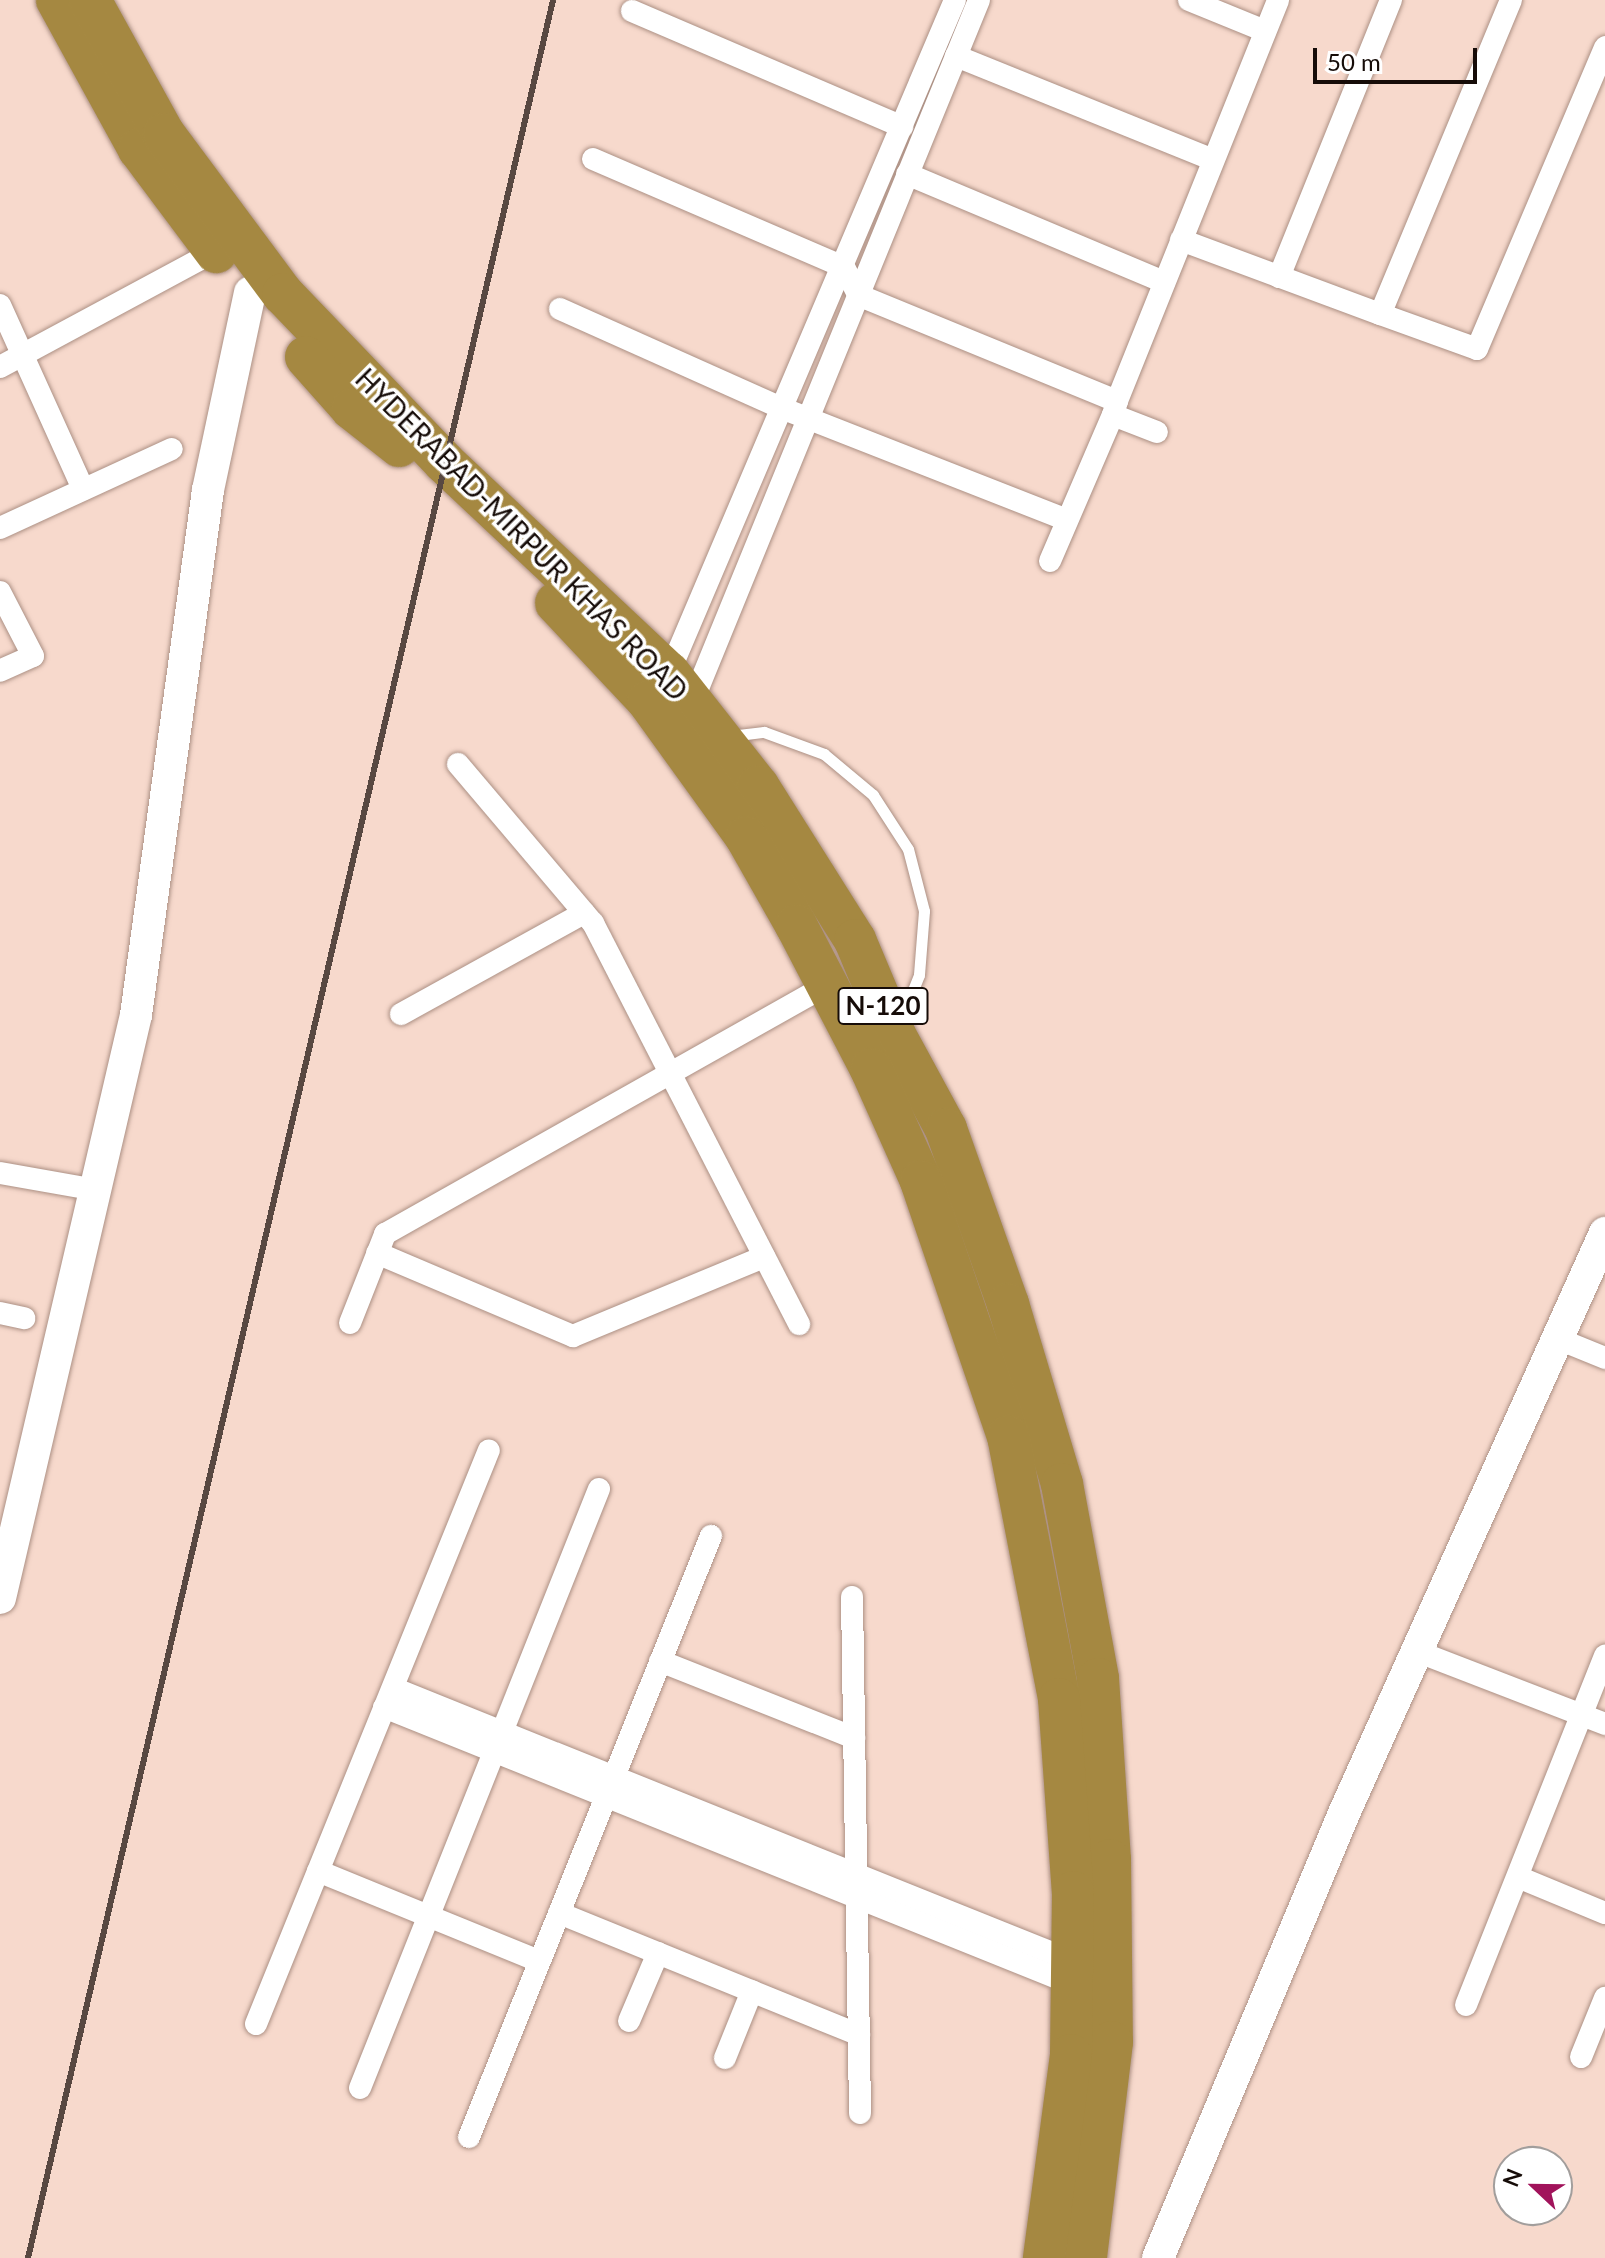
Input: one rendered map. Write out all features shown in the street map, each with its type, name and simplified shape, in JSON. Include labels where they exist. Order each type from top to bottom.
[{"type":"highway","name":"HYDERABAD-MIRPUR KHAS ROAD","points":[[57,0],[139,149],[215,251],[352,409],[441,480],[648,701],[746,837],[827,985],[921,1181],[1008,1436],[1059,1699],[1073,1892],[1071,2055],[1044,2258]]},
{"type":"highway","name":"HYDERABAD-MIRPUR KHAS ROAD","points":[[90,0],[164,134],[283,294],[445,463],[680,688],[758,786],[855,940],[895,1035],[946,1129],[1008,1304],[1062,1484],[1098,1679],[1110,1860],[1112,2042],[1086,2258]]},
{"type":"street","points":[[680,688],[784,409],[955,0]]},
{"type":"street","points":[[680,688],[807,418],[979,0]]},
{"type":"street","points":[[1189,0],[1265,31]]},
{"type":"street","points":[[1050,561],[1115,408],[1278,0]]},
{"type":"street","points":[[1279,277],[1391,0]]},
{"type":"street","points":[[1380,314],[1511,0]]},
{"type":"street","points":[[632,11],[902,127]]},
{"type":"street","points":[[1181,240],[1477,349],[1605,47]]},
{"type":"street","points":[[956,56],[1213,160]]},
{"type":"street","points":[[593,159],[844,267],[858,295],[1115,408],[1157,432]]},
{"type":"street","points":[[907,174],[1164,282]]},
{"type":"street","points":[[0,367],[215,251]]},
{"type":"street","points":[[0,1598],[136,1015],[208,490],[250,292]]},
{"type":"street","points":[[0,305],[83,489]]},
{"type":"street","points":[[560,309],[784,409],[1067,520]]},
{"type":"street","points":[[0,528],[172,449]]},
{"type":"street","points":[[0,592],[33,656],[0,671]]},
{"type":"street","points":[[458,764],[584,913],[799,1324]]},
{"type":"street","points":[[401,1014],[584,913]]},
{"type":"street","points":[[350,1323],[385,1234],[827,985]]},
{"type":"street","points":[[0,1173],[96,1190]]},
{"type":"street","points":[[1158,2258],[1416,1651],[1605,1233]]},
{"type":"street","points":[[377,1253],[573,1336],[764,1257]]},
{"type":"street","points":[[0,1313],[24,1318]]},
{"type":"street","points":[[1556,1338],[1605,1358]]},
{"type":"street","points":[[256,2024],[489,1450]]},
{"type":"street","points":[[360,2088],[599,1489]]},
{"type":"street","points":[[469,2137],[711,1536]]},
{"type":"street","points":[[852,1597],[860,2113]]},
{"type":"street","points":[[1416,1651],[1605,1724]]},
{"type":"street","points":[[1466,2005],[1605,1656]]},
{"type":"street","points":[[660,1661],[854,1738]]},
{"type":"street","points":[[388,1697],[610,1786],[856,1874],[1072,1972]]},
{"type":"street","points":[[610,1786],[856,1897],[1072,1972]]},
{"type":"street","points":[[318,1871],[539,1961]]},
{"type":"street","points":[[1518,1877],[1605,1913]]},
{"type":"street","points":[[559,1913],[859,2035]]},
{"type":"street","points":[[629,2021],[658,1953]]},
{"type":"street","points":[[725,2058],[752,1991]]},
{"type":"street","points":[[1581,2057],[1605,1998]]},
{"type":"lane","points":[[718,737],[764,732],[824,754],[873,795],[908,849],[924,911],[919,975],[895,1035]]},
{"type":"railway","points":[[28,2258],[553,0]]}]
